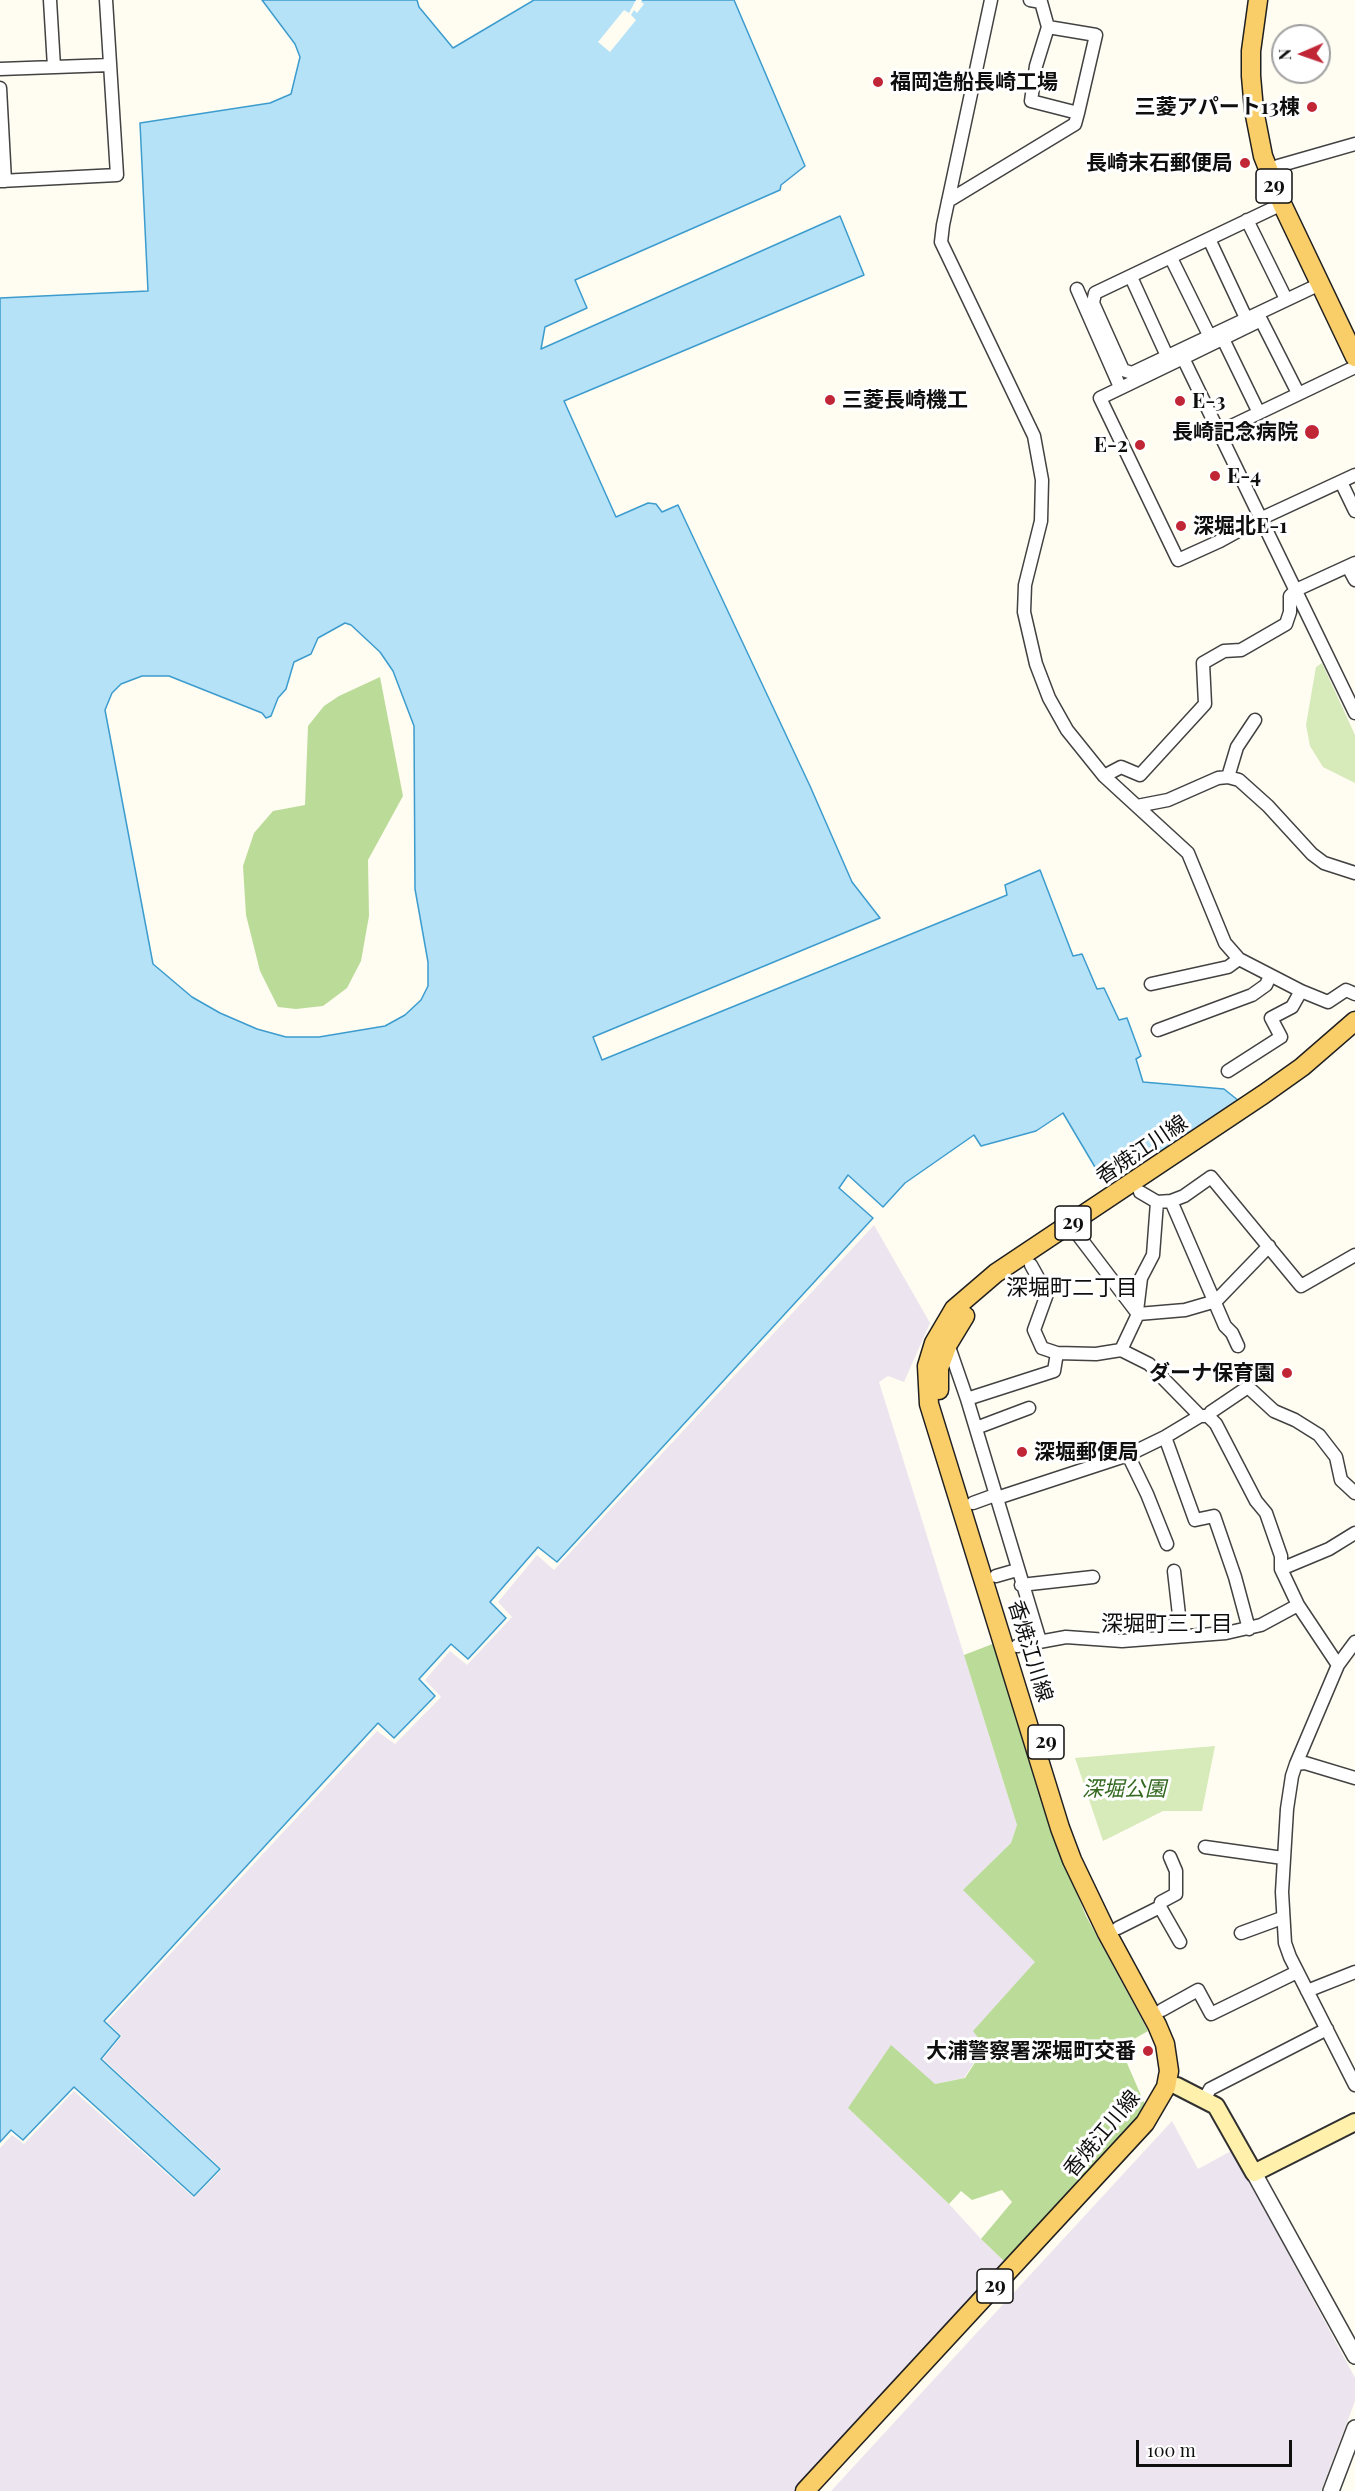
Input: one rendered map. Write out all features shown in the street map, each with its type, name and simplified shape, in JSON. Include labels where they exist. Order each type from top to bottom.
[{"type":"main road","name":"29","points":[[1258,0],[1251,51],[1254,110],[1263,156],[1282,204],[1355,357]]},
{"type":"main road","name":"29","points":[[1270,0],[1265,20],[1262,76],[1264,109],[1278,166],[1355,330]]},
{"type":"main road","name":"香焼江川線","points":[[1268,1099],[1302,1066],[1355,1021]]},
{"type":"main road","name":"香焼江川線","points":[[949,1332],[982,1301],[1031,1265],[1140,1192],[1213,1137],[1355,1038]]},
{"type":"main road","name":"香焼江川線","points":[[805,2491],[1145,2123],[1162,2094],[1169,2071],[1165,2044],[1157,2025],[1107,1933],[1072,1860],[1060,1828],[929,1404],[954,1309],[996,1274],[1213,1137]]},
{"type":"main road","name":"香焼江川線","points":[[820,2491],[1154,2130],[1169,2106],[1177,2086],[1180,2065],[1178,2052],[1162,2010],[1121,1926],[1100,1894],[1071,1824],[976,1502],[941,1401],[933,1385]]},
{"type":"main road","points":[[1177,2086],[1207,2095],[1261,2169],[1355,2122]]},
{"type":"street","points":[[50,0],[54,67]]},
{"type":"street","points":[[0,88],[2,181],[117,175],[106,0]]},
{"type":"street","points":[[991,0],[941,242],[1034,436],[1042,480],[1041,521],[1025,585],[1024,612],[1036,664],[1049,698],[1067,730],[1104,776],[1188,853],[1225,943],[1239,959],[1301,991],[1328,1002],[1346,990],[1355,994]]},
{"type":"street","points":[[1030,0],[1041,2],[1048,27],[1036,66],[1030,101],[1078,113]]},
{"type":"street","points":[[948,201],[1075,124],[1096,35],[1048,27]]},
{"type":"street","points":[[0,69],[110,65]]},
{"type":"street","points":[[1278,166],[1355,144]]},
{"type":"street","points":[[1282,204],[1095,293],[1093,303],[1124,370],[1132,373],[1320,284]]},
{"type":"street","points":[[1247,220],[1286,299]]},
{"type":"street","points":[[1209,239],[1246,318]]},
{"type":"street","points":[[1171,258],[1209,335]]},
{"type":"street","points":[[1131,277],[1167,356]]},
{"type":"street","points":[[1077,289],[1120,387]]},
{"type":"street","points":[[1298,393],[1261,320],[1100,398],[1178,560],[1355,475]]},
{"type":"street","points":[[1223,339],[1259,413]]},
{"type":"street","points":[[1184,358],[1355,713]]},
{"type":"street","points":[[1219,432],[1355,367]]},
{"type":"street","points":[[1341,482],[1355,512]]},
{"type":"street","points":[[1104,776],[1121,767],[1140,775],[1205,704],[1203,663],[1224,651],[1241,650],[1286,624],[1290,612],[1290,597],[1296,590],[1352,565],[1355,580]]},
{"type":"street","points":[[1228,777],[1237,747],[1255,720]]},
{"type":"street","points":[[1137,806],[1168,800],[1207,781],[1228,777],[1246,784],[1312,854],[1324,863],[1355,873]]},
{"type":"street","points":[[1151,984],[1228,967],[1239,959]]},
{"type":"street","points":[[1158,1030],[1252,995],[1266,985],[1270,976]]},
{"type":"street","points":[[1228,1071],[1281,1037],[1271,1018],[1292,1007],[1301,991]]},
{"type":"street","points":[[1140,1192],[1157,1202],[1171,1201],[1184,1196],[1211,1177],[1301,1286],[1355,1255]]},
{"type":"street","points":[[1171,1201],[1225,1326],[1232,1333],[1238,1346]]},
{"type":"street","points":[[1121,1350],[1137,1313],[1141,1278],[1153,1255],[1157,1202]]},
{"type":"street","points":[[1078,1235],[1137,1313],[1185,1310],[1216,1301],[1269,1246]]},
{"type":"street","points":[[1031,1265],[1047,1294],[1034,1330],[1042,1348],[1057,1353],[1096,1354],[1121,1350],[1149,1364],[1204,1416],[1216,1424],[1256,1501],[1266,1513],[1281,1556],[1281,1569],[1298,1605],[1338,1665]]},
{"type":"street","points":[[949,1332],[994,1495],[1040,1641]]},
{"type":"street","points":[[967,1399],[1054,1371],[1057,1353]]},
{"type":"street","points":[[976,1502],[994,1495],[997,1498],[1128,1455],[1204,1416],[1248,1387],[1274,1411],[1295,1420],[1324,1440],[1336,1457],[1341,1480],[1355,1493]]},
{"type":"street","points":[[976,1428],[1029,1408]]},
{"type":"street","points":[[1165,1437],[1195,1520],[1214,1516],[1235,1577],[1249,1629]]},
{"type":"street","points":[[1128,1455],[1167,1544]]},
{"type":"street","points":[[1281,1569],[1329,1549],[1355,1533]]},
{"type":"street","points":[[996,1576],[1017,1570]]},
{"type":"street","points":[[1174,1571],[1179,1615],[1176,1619],[1177,1636]]},
{"type":"street","points":[[1021,1585],[1093,1577]]},
{"type":"street","points":[[1017,1646],[1066,1637],[1122,1641],[1226,1633],[1261,1625],[1298,1605]]},
{"type":"street","points":[[1355,1642],[1338,1665],[1292,1776],[1287,1809],[1282,1918],[1285,1943],[1355,2085]]},
{"type":"street","points":[[1296,1764],[1305,1763],[1355,1778]]},
{"type":"street","points":[[1205,1847],[1284,1858]]},
{"type":"street","points":[[1121,1926],[1160,1907],[1161,1902],[1176,1894],[1176,1871],[1170,1857]]},
{"type":"street","points":[[1160,1907],[1180,1942]]},
{"type":"street","points":[[1240,1933],[1282,1918]]},
{"type":"street","points":[[1162,2010],[1198,1990],[1211,2014],[1298,1972]]},
{"type":"street","points":[[1307,1991],[1355,1972]]},
{"type":"street","points":[[1207,2095],[1224,2082],[1327,2028]]},
{"type":"street","points":[[1261,2169],[1355,2356]]},
{"type":"street","points":[[1330,2491],[1355,2428]]},
{"type":"shaded area","points":[[874,1225],[930,1323],[904,1382],[888,1376],[879,1382],[1017,1825],[1011,1843],[964,1890],[1036,1962],[974,2031],[985,2046],[964,2078],[848,2108],[949,2204],[1006,2263],[794,2491],[0,2491],[0,2148],[12,2135],[24,2144],[74,2091],[194,2198],[222,2169],[103,2059],[122,2036],[107,2022],[377,1731],[395,1744],[441,1697],[425,1680],[450,1651],[467,1665],[512,1617],[498,1602],[537,1555],[554,1570]]},
{"type":"shaded area","points":[[1172,2121],[1198,2169],[1233,2150],[1355,2378],[1355,2401],[1321,2491],[831,2491]]},
{"type":"green space","points":[[1322,663],[1355,735],[1355,783],[1323,767],[1310,746],[1306,725],[1316,667]]},
{"type":"green space","points":[[380,677],[403,796],[368,860],[369,916],[361,961],[347,988],[323,1006],[296,1009],[278,1007],[260,971],[246,915],[243,866],[254,833],[273,811],[305,805],[308,726],[324,706],[339,696]]},
{"type":"green space","points":[[995,1643],[1051,1831],[1086,1916],[1148,2031],[1120,2047],[1146,2107],[1013,2261],[1004,2261],[981,2239],[1012,2202],[1002,2190],[972,2200],[961,2191],[949,2204],[848,2108],[891,2045],[935,2084],[965,2078],[985,2047],[973,2031],[1035,1962],[963,1890],[1011,1843],[1017,1825],[964,1655]]},
{"type":"green space","name":"深堀公園","points":[[1215,1746],[1202,1811],[1163,1811],[1103,1841],[1075,1758]]},
{"type":"water","points":[[262,0],[417,0],[419,7],[453,48],[534,0],[734,0],[805,166],[781,185],[780,190],[575,280],[587,308],[545,327],[541,349],[840,216],[864,275],[564,401],[616,517],[648,503],[656,504],[662,512],[678,505],[810,786],[852,882],[880,918],[593,1037],[602,1060],[1007,895],[1005,885],[1040,870],[1073,956],[1082,954],[1097,989],[1104,988],[1119,1020],[1127,1018],[1141,1056],[1136,1059],[1143,1082],[1224,1089],[1239,1101],[1158,1154],[1155,1150],[1105,1184],[1063,1113],[1036,1131],[981,1146],[974,1135],[905,1183],[883,1207],[848,1175],[839,1188],[873,1218],[557,1562],[538,1547],[490,1602],[506,1618],[468,1659],[451,1644],[419,1679],[435,1696],[394,1738],[378,1723],[104,2021],[120,2036],[101,2059],[220,2169],[194,2196],[74,2087],[23,2140],[11,2130],[0,2142],[0,298],[148,291],[140,123],[270,103],[291,94],[300,57],[295,44]],"holes":[[[345,623],[351,625],[380,652],[393,671],[414,726],[415,889],[428,962],[428,986],[421,1000],[405,1015],[385,1026],[319,1037],[286,1037],[257,1029],[220,1013],[192,997],[153,964],[105,710],[112,693],[121,684],[142,676],[169,676],[262,713],[266,718],[271,716],[278,698],[286,689],[294,662],[311,654],[318,638]]]},
{"type":"pier","points":[[636,0],[642,0],[644,4],[637,13],[634,10],[631,15],[636,20],[610,52],[598,42],[624,10],[629,13]]},
{"type":"place","name":"福岡造船長崎工場","points":[[878,82]]},
{"type":"place","name":"三菱アパート13棟","points":[[1312,107]]},
{"type":"place","name":"長崎末石郵便局","points":[[1245,163]]},
{"type":"place","name":"三菱長崎機工","points":[[830,400]]},
{"type":"place","name":"E-3","points":[[1180,401]]},
{"type":"place","name":"長崎記念病院","points":[[1312,432]]},
{"type":"place","name":"E-2","points":[[1140,445]]},
{"type":"place","name":"E-4","points":[[1215,476]]},
{"type":"place","name":"深堀北E-1","points":[[1181,526]]},
{"type":"place","name":"ダーナ保育園","points":[[1287,1373]]},
{"type":"place","name":"深堀郵便局","points":[[1022,1452]]},
{"type":"place","name":"大浦警察署深堀町交番","points":[[1148,2051]]},
{"type":"district","name":"深堀町二丁目","points":[[1072,1288]]},
{"type":"district","name":"深堀町三丁目","points":[[1167,1624]]}]
